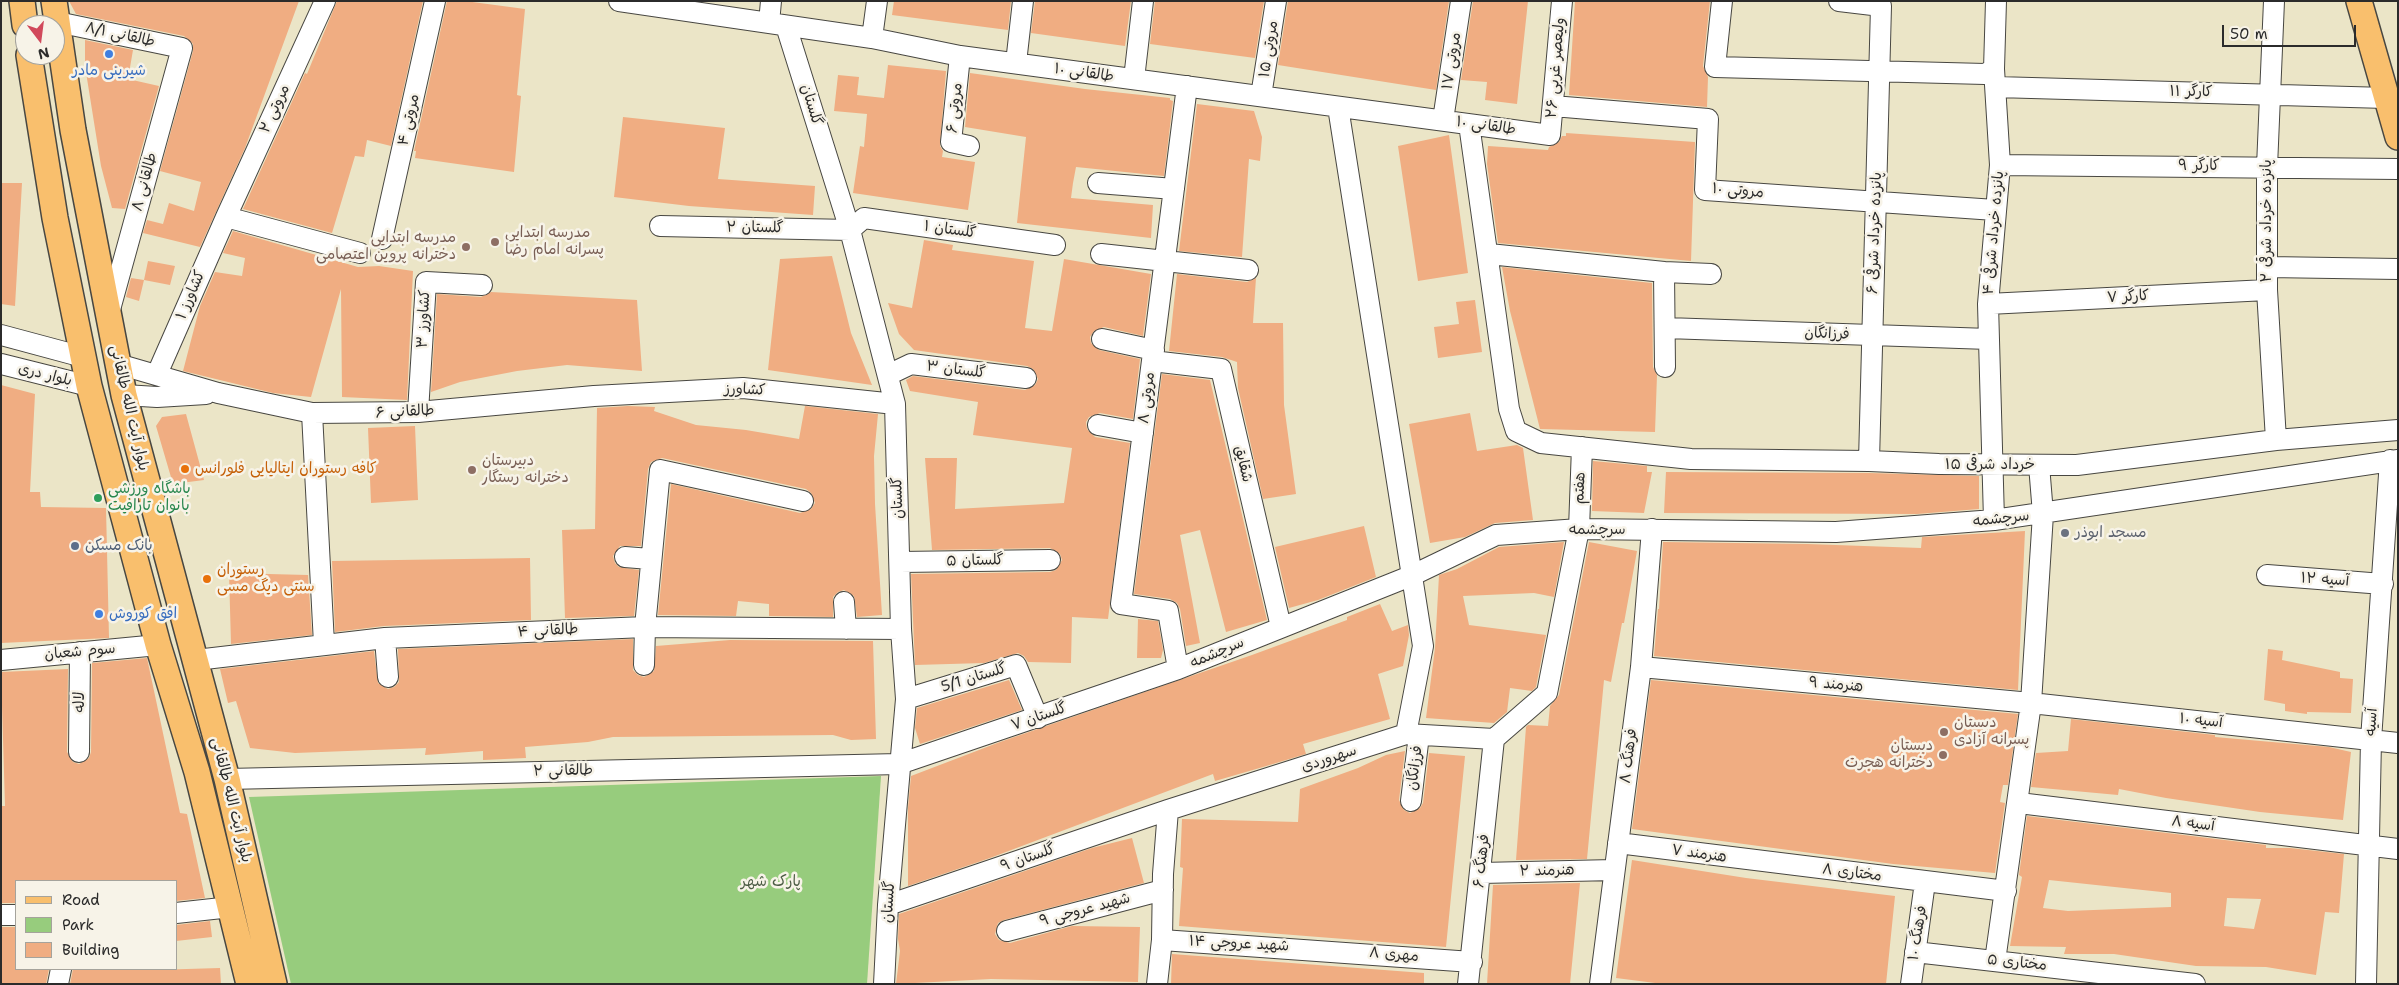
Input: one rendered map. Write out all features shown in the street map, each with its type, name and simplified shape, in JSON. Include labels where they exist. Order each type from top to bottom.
[{"type":"main road","points":[[22,1],[24,15]]},
{"type":"main road","points":[[2359,1],[2398,137]]},
{"type":"main road","name":"بلوار آیت الله طالقانی","points":[[55,12],[72,130],[124,395],[227,779],[274,984]]},
{"type":"main road","name":"بلوار آیت الله طالقانی","points":[[31,65],[55,218],[89,386],[158,645],[197,772],[249,984]]},
{"type":"main road","points":[[83,357],[118,364]]},
{"type":"main road","points":[[89,386],[124,395]]},
{"type":"main road","points":[[139,574],[153,563],[163,562],[169,567]]},
{"type":"street","name":"مروتی ۲","points":[[226,217],[325,1]]},
{"type":"street","name":"مروتی ۴","points":[[382,238],[435,1]]},
{"type":"street","name":"طالقانی ۱۰","points":[[620,1],[872,38],[960,56],[1550,135]]},
{"type":"street","points":[[771,1],[778,25]]},
{"type":"street","points":[[872,38],[877,1]]},
{"type":"street","points":[[1016,63],[1023,1]]},
{"type":"street","points":[[1134,79],[1143,1]]},
{"type":"street","name":"مروتی ۱۵","points":[[1261,96],[1276,1]]},
{"type":"street","name":"مروتی ۱۷","points":[[1443,120],[1461,1]]},
{"type":"street","name":"ولیعصر غربی ۲۶","points":[[1550,135],[1562,1]]},
{"type":"street","name":"کارگر ۱۱","points":[[1722,1],[1715,67],[1985,74],[1995,78],[2269,94],[2386,98]]},
{"type":"street","name":"پانزده خرداد شرقی ۶","points":[[1839,1],[1881,6],[1869,461]]},
{"type":"street","name":"پانزده خرداد شرقی ۴","points":[[1994,520],[1988,304],[2000,165],[1995,78],[1996,1]]},
{"type":"street","name":"پانزده خرداد شرقی ۲","points":[[2274,1],[2267,167],[2267,290],[2276,440]]},
{"type":"street","name":"طالقانی ۸/۱","points":[[55,12],[182,48]]},
{"type":"street","name":"گلستان","points":[[778,25],[850,230],[895,404],[901,629],[906,699],[888,906],[884,984]]},
{"type":"street","name":"طالقانی ۸","points":[[108,316],[182,48]]},
{"type":"street","name":"مروتی ۶","points":[[960,56],[951,142],[969,146]]},
{"type":"street","name":"مروتی ۸","points":[[1178,669],[1168,610],[1121,604],[1187,86]]},
{"type":"street","name":"مروتی ۱۰","points":[[1553,106],[1708,119],[1705,190],[1995,210]]},
{"type":"street","name":"فرزانگان","points":[[1338,107],[1423,646],[1413,735],[1411,801]]},
{"type":"street","points":[[1469,124],[1489,254],[1509,409],[1516,431],[1541,443],[1582,447]]},
{"type":"street","name":"کارگر ۹","points":[[2000,165],[2398,169]]},
{"type":"street","points":[[1098,183],[1174,189]]},
{"type":"street","points":[[226,217],[360,253]]},
{"type":"street","name":"کشاورز ۱","points":[[157,374],[226,217]]},
{"type":"street","name":"گلستان ۱","points":[[850,230],[864,218],[1055,245]]},
{"type":"street","name":"گلستان ۲","points":[[660,226],[850,230]]},
{"type":"street","points":[[1101,254],[1248,270]]},
{"type":"street","points":[[1489,254],[1664,272],[1711,274]]},
{"type":"street","points":[[2268,267],[2398,269]]},
{"type":"street","points":[[1664,272],[1665,367]]},
{"type":"street","name":"کشاورز ۳","points":[[418,412],[426,282],[482,285]]},
{"type":"street","name":"کارگر ۷","points":[[1988,304],[2267,290]]},
{"type":"street","name":"فرزانگان","points":[[1666,328],[1989,339]]},
{"type":"street","name":"بلوار دری","points":[[1,335],[83,357]]},
{"type":"street","points":[[1102,339],[1153,356]]},
{"type":"street","name":"شقایق","points":[[1153,356],[1221,369],[1281,627]]},
{"type":"street","name":"بلوار دری","points":[[1,364],[89,386]]},
{"type":"street","name":"طالقانی ۶","points":[[118,364],[218,393],[312,414],[418,412],[594,396]]},
{"type":"street","name":"گلستان ۳","points":[[888,375],[911,364],[1026,378]]},
{"type":"street","name":"کشاورز","points":[[594,396],[743,388],[895,404]]},
{"type":"street","name":"طالقانی ۶","points":[[124,395],[157,397],[218,393]]},
{"type":"street","points":[[312,414],[324,644]]},
{"type":"street","points":[[1098,425],[1143,433]]},
{"type":"street","name":"۱۵ خرداد شرقی","points":[[1582,447],[1691,459],[2039,465],[2077,464],[2276,440],[2398,430]]},
{"type":"street","name":"هفتم","points":[[1494,739],[1546,693],[1579,529],[1582,447]]},
{"type":"street","points":[[2043,514],[2394,460]]},
{"type":"street","name":"آسیه","points":[[2366,984],[2371,740],[2394,460]]},
{"type":"street","points":[[1995,961],[2031,702],[2043,514],[2039,465]]},
{"type":"street","points":[[644,665],[650,559],[660,470],[803,500]]},
{"type":"street","name":"سرچشمه","points":[[1178,669],[1413,575],[1496,535],[1579,529],[1613,531],[1652,528],[1836,532],[1994,520],[2043,514]]},
{"type":"street","name":"فرهنگ ۸","points":[[1600,984],[1641,667],[1652,528]]},
{"type":"street","points":[[625,557],[650,559]]},
{"type":"street","name":"گلستان ۵","points":[[900,562],[1050,560]]},
{"type":"street","name":"آسیه ۱۲","points":[[2267,575],[2383,584]]},
{"type":"street","points":[[844,602],[846,629]]},
{"type":"street","name":"طالقانی ۴","points":[[196,660],[385,638],[645,626],[901,629]]},
{"type":"street","points":[[385,638],[388,677]]},
{"type":"street","name":"سوم شعبان","points":[[1,660],[158,645]]},
{"type":"street","name":"لاله","points":[[79,752],[80,652]]},
{"type":"street","name":"گلستان 5/1","points":[[906,699],[1016,665],[1038,718]]},
{"type":"street","name":"هنرمند ۹","points":[[1641,667],[2031,702]]},
{"type":"street","name":"گلستان ۷","points":[[899,764],[1178,669]]},
{"type":"street","name":"آسیه ۱۰","points":[[2031,702],[2398,742]]},
{"type":"street","name":"سهروردی","points":[[1168,810],[1413,735],[1494,739]]},
{"type":"street","name":"فرهنگ ۶","points":[[1468,984],[1472,962],[1494,739]]},
{"type":"street","name":"طالقانی ۲","points":[[227,779],[899,764]]},
{"type":"street","name":"آسیه ۸","points":[[2018,803],[2398,849]]},
{"type":"street","points":[[1157,984],[1162,940],[1168,810]]},
{"type":"street","name":"گلستان ۹","points":[[888,906],[1168,810]]},
{"type":"street","name":"هنرمند ۷","points":[[1618,843],[1780,864]]},
{"type":"street","name":"مختاری ۸","points":[[1780,864],[2006,891]]},
{"type":"street","name":"هنرمند ۲","points":[[1480,873],[1614,870]]},
{"type":"street","name":"فرهنگ ۱۰","points":[[1911,984],[1925,882]]},
{"type":"street","name":"شهید عروجی ۹","points":[[1007,931],[1163,890]]},
{"type":"street","points":[[178,913],[231,907]]},
{"type":"street","points":[[1,915],[15,915]]},
{"type":"street","name":"شهید عروجی ۱۴","points":[[1162,940],[1316,949]]},
{"type":"street","name":"مهری ۸","points":[[1316,949],[1472,962]]},
{"type":"street","name":"مختاری ۵","points":[[1915,952],[2195,984]]},
{"type":"street","points":[[58,984],[61,970]]},
{"type":"green space","name":"پارک شهر","points":[[881,776],[867,984],[291,984],[249,797]]},
{"type":"building","points":[[69,1],[299,1],[245,148],[200,247],[143,233],[147,220],[163,224],[169,203],[194,211],[201,182],[160,171],[193,51],[193,44],[184,36],[76,14]]},
{"type":"building","points":[[337,1],[423,1],[391,146],[367,140],[364,157],[355,156],[332,233],[243,209],[305,73],[307,74]]},
{"type":"building","points":[[447,1],[465,1],[525,9],[517,95],[521,96],[514,172],[415,158],[416,151],[414,151]]},
{"type":"building","points":[[894,1],[1011,1],[1008,30],[892,15]]},
{"type":"building","points":[[1035,1],[1131,1],[1125,46],[1031,33]]},
{"type":"building","points":[[1155,1],[1264,1],[1255,58],[1150,44]]},
{"type":"building","points":[[1288,1],[1449,1],[1436,90],[1278,65]]},
{"type":"building","points":[[1473,1],[1528,1],[1517,104],[1485,100],[1487,82],[1461,80]]},
{"type":"building","points":[[1575,1],[1710,1],[1703,66],[1708,77],[1707,107],[1569,95]]},
{"type":"building","points":[[85,40],[133,50],[128,79],[159,86],[125,209],[112,208],[101,166],[85,66]]},
{"type":"building","points":[[888,65],[946,71],[940,146],[943,151],[942,157],[975,162],[968,210],[853,193],[860,146],[864,147],[867,114],[834,111],[838,75],[859,77],[857,95],[884,98]]},
{"type":"building","points":[[970,73],[1085,89],[1170,98],[1173,101],[1164,176],[1076,167],[1073,183],[1071,198],[1153,205],[1151,238],[1017,223],[1026,137],[965,127]]},
{"type":"building","points":[[1197,104],[1254,111],[1262,137],[1260,161],[1249,159],[1242,257],[1179,251]]},
{"type":"building","points":[[623,117],[725,128],[718,179],[815,186],[813,215],[689,206],[614,197]]},
{"type":"building","points":[[1566,133],[1695,142],[1691,261],[1498,243],[1487,164],[1488,146],[1548,150],[1549,147],[1559,142],[1562,136],[1566,136]]},
{"type":"building","points":[[1449,135],[1468,273],[1418,281],[1398,146]]},
{"type":"building","points":[[1,183],[22,183],[15,306],[1,304]]},
{"type":"building","points":[[233,231],[358,267],[379,266],[413,271],[407,400],[342,397],[341,289],[311,397],[273,393],[183,371],[200,306],[215,272],[242,276],[245,258],[223,253]]},
{"type":"building","points":[[924,240],[953,245],[952,250],[1034,261],[1025,328],[1052,331],[1064,259],[1151,274],[1143,336],[1104,327],[1094,331],[1090,337],[1091,343],[1099,350],[1140,359],[1133,419],[1100,413],[1089,417],[1086,422],[1087,429],[1095,437],[1130,443],[1108,619],[1072,617],[1071,663],[1028,662],[1024,656],[1018,653],[984,663],[915,665],[911,574],[1050,572],[1056,570],[1062,560],[1060,554],[1050,548],[932,550],[925,458],[957,458],[955,509],[1064,503],[1072,448],[973,435],[978,402],[910,391],[906,380],[913,376],[1025,390],[1035,385],[1038,379],[1033,369],[1027,366],[914,350],[899,334],[888,303],[912,308]]},
{"type":"building","points":[[832,256],[851,333],[872,385],[768,370],[780,259]]},
{"type":"building","points":[[148,261],[175,266],[170,285],[144,280]]},
{"type":"building","points":[[1502,267],[1652,283],[1653,367],[1657,375],[1655,432],[1540,429],[1510,311]]},
{"type":"building","points":[[1177,274],[1247,282],[1256,278],[1253,323],[1283,323],[1284,405],[1296,494],[1263,499],[1238,388],[1237,362],[1222,357],[1169,351]]},
{"type":"building","points":[[131,278],[144,280],[139,301],[126,297]]},
{"type":"building","points":[[491,292],[637,300],[642,371],[567,365],[517,371],[460,382],[431,392],[437,294],[481,297]]},
{"type":"building","points":[[1475,300],[1482,352],[1438,358],[1434,327],[1459,324],[1456,302]]},
{"type":"building","points":[[1162,374],[1210,380],[1267,620],[1226,632],[1200,530],[1180,535],[1200,643],[1186,646],[1180,609],[1177,603],[1170,599],[1134,594]]},
{"type":"building","points":[[1,385],[35,394],[30,492],[40,492],[41,507],[106,508],[109,638],[1,643]]},
{"type":"building","points":[[805,406],[878,414],[874,456],[882,615],[857,617],[854,596],[844,590],[838,592],[833,597],[833,617],[769,616],[769,604],[738,601],[736,616],[658,615],[671,484],[800,513],[811,509],[815,503],[811,493],[806,489],[662,458],[651,462],[648,469],[641,546],[620,546],[613,556],[615,563],[619,567],[639,570],[634,616],[565,618],[562,530],[595,529],[597,408],[655,407],[654,411],[696,425],[746,430],[799,439]]},
{"type":"building","points":[[1470,413],[1477,451],[1517,445],[1523,448],[1533,520],[1495,523],[1465,537],[1430,543],[1409,424]]},
{"type":"building","points":[[186,414],[204,480],[173,484],[156,426],[162,417]]},
{"type":"building","points":[[415,426],[418,500],[371,503],[368,428]]},
{"type":"building","points":[[1593,461],[1647,466],[1647,472],[1652,472],[1644,513],[1592,511]]},
{"type":"building","points":[[1666,472],[1869,473],[1979,476],[1979,509],[1917,514],[1664,513]]},
{"type":"building","points":[[1364,526],[1376,577],[1318,600],[1289,608],[1275,547]]},
{"type":"building","points":[[2025,531],[2018,690],[1654,656],[1663,542],[1921,548],[1922,537]]},
{"type":"building","points":[[1564,542],[1554,597],[1534,593],[1463,596],[1469,625],[1546,635],[1536,687],[1532,691],[1510,688],[1507,712],[1494,723],[1426,718],[1435,648],[1439,575],[1457,569],[1499,547]]},
{"type":"building","points":[[1589,542],[1637,551],[1611,682],[1604,680],[1587,859],[1516,860],[1526,727],[1528,725],[1548,726],[1550,706],[1559,695]]},
{"type":"building","points":[[530,558],[531,620],[384,626],[335,632],[332,561]]},
{"type":"building","points":[[229,573],[308,575],[312,635],[231,644]]},
{"type":"building","points":[[1380,604],[1392,631],[1408,625],[1409,635],[1403,666],[1378,674],[1390,719],[1303,744],[1306,754],[1215,781],[1213,774],[990,858],[908,886],[908,808],[911,776],[1000,742],[1252,655],[1347,620],[1347,617]]},
{"type":"building","points":[[1138,619],[1158,621],[1163,650],[1161,658],[1137,658]]},
{"type":"building","points":[[633,639],[633,670],[638,675],[644,677],[654,671],[656,646],[730,640],[873,641],[876,739],[851,740],[833,735],[613,737],[588,742],[525,747],[526,758],[483,760],[483,751],[425,755],[426,748],[295,753],[250,748],[236,701],[228,703],[220,669],[374,651],[378,683],[388,689],[394,687],[399,682],[398,649]]},
{"type":"building","points":[[2268,649],[2283,651],[2282,660],[2340,672],[2340,678],[2353,679],[2351,713],[2307,712],[2307,714],[2285,711],[2285,704],[2264,700]]},
{"type":"building","points":[[147,658],[180,813],[187,814],[205,898],[178,901],[178,880],[15,880],[15,903],[1,903],[2,806],[5,806],[1,672],[68,669],[67,752],[73,762],[79,764],[89,758],[91,752],[92,663]]},
{"type":"building","points":[[1009,680],[1022,710],[920,744],[915,728],[917,708]]},
{"type":"building","points":[[1651,680],[2018,714],[2008,785],[2003,785],[2000,802],[2005,803],[1995,873],[1893,864],[1632,829]]},
{"type":"building","points":[[2071,719],[2215,735],[2215,737],[2329,747],[2351,752],[2343,820],[2260,812],[2119,789],[2118,795],[2031,787],[2036,753],[2068,751]]},
{"type":"building","points":[[1405,751],[1399,800],[1404,810],[1410,813],[1420,808],[1423,803],[1429,753],[1465,756],[1446,947],[1179,926],[1183,868],[1180,867],[1182,819],[1298,822],[1300,789],[1358,768],[1386,755]]},
{"type":"building","points":[[2027,816],[2266,845],[2266,848],[2290,848],[2344,854],[2339,913],[2325,912],[2316,975],[2266,967],[2196,966],[2114,954],[2064,954],[2066,947],[2010,946],[2022,877],[2019,875]],"holes":[[[2049,880],[2171,893],[2171,907],[2068,911],[2043,908]],[[2227,898],[2261,899],[2254,929],[2224,926]]]},
{"type":"building","points":[[1132,838],[1144,883],[1004,920],[998,923],[995,934],[999,940],[1010,943],[1072,926],[1140,927],[1138,982],[991,979],[896,984],[900,951],[898,939],[899,914],[1092,848]]},
{"type":"building","points":[[1632,860],[1746,878],[1895,896],[1886,984],[1663,984],[1616,978]]},
{"type":"building","points":[[1580,883],[1570,984],[1487,984],[1493,885]]},
{"type":"building","points":[[210,921],[212,937],[178,941],[178,925]]},
{"type":"building","points":[[1,927],[15,927],[15,970],[49,970],[46,984],[1,984]]},
{"type":"building","points":[[1172,954],[1424,973],[1424,984],[1171,984]]},
{"type":"building","points":[[220,968],[221,984],[70,984],[73,970]]},
{"type":"place","name":"شیرینی مادر","points":[[109,54]]},
{"type":"place","name":"مدرسه ابتدایی پسرانه امام رضا","points":[[495,242]]},
{"type":"place","name":"مدرسه ابتدایی دخترانه پروین اعتصامی","points":[[466,247]]},
{"type":"place","name":"کافه رستوران ایتالیایی فلورانس","points":[[185,469]]},
{"type":"place","name":"دبیرستان دخترانه رستگار","points":[[472,470]]},
{"type":"place","name":"باشگاه ورزشی بانوان تارافیت","points":[[98,498]]},
{"type":"place","name":"مسجد ابوذر","points":[[2065,533]]},
{"type":"place","name":"بانک مسکن","points":[[75,546]]},
{"type":"place","name":"رستوران سنتی دیگ مسی","points":[[207,579]]},
{"type":"place","name":"افق کوروش","points":[[99,614]]},
{"type":"place","name":"دبستان پسرانه آزادی","points":[[1944,732]]},
{"type":"place","name":"دبستان دخترانه هجرت","points":[[1943,755]]}]
